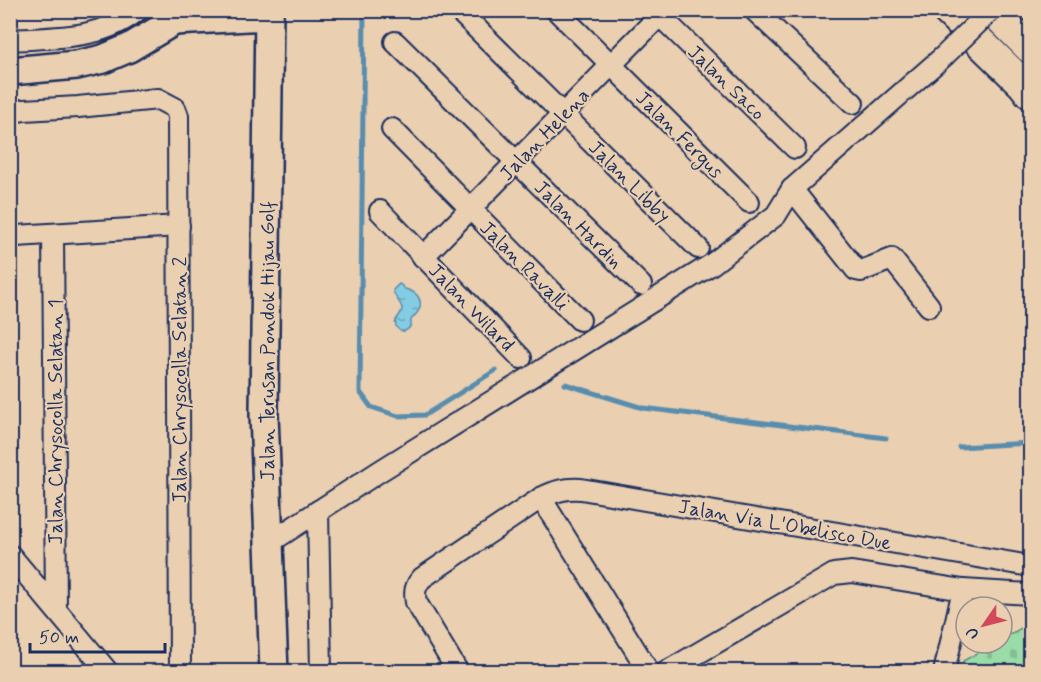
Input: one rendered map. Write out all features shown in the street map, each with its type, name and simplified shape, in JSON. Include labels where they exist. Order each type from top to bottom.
[{"type":"main road","points":[[947,10],[1030,93]]},
{"type":"main road","points":[[992,10],[1030,48]]},
{"type":"main road","points":[[10,71],[76,65],[104,59],[129,48],[179,16],[269,13]]},
{"type":"main road","name":"Jalan Terusan Pondok Hijau Golf","points":[[269,13],[264,414],[274,672]]},
{"type":"street","points":[[10,40],[94,33],[125,21],[138,10]]},
{"type":"street","name":"Jalan Libby","points":[[458,10],[698,248]]},
{"type":"street","name":"Jalan Fergus","points":[[556,10],[749,202]]},
{"type":"street","points":[[754,10],[853,103]]},
{"type":"street","points":[[269,543],[712,264],[776,215],[792,189],[908,89],[992,10]]},
{"type":"street","name":"Jalan Helena","points":[[423,257],[660,12]]},
{"type":"street","name":"Jalan Saco","points":[[660,12],[795,148]]},
{"type":"street","name":"Jalan Hardin","points":[[395,42],[641,285]]},
{"type":"street","name":"Jalan Chrysocolla Selatan 2","points":[[10,112],[158,99],[175,108],[178,116],[180,672]]},
{"type":"street","name":"Jalan Ravalli","points":[[392,129],[580,320]]},
{"type":"street","points":[[792,189],[856,270],[861,271],[892,259],[929,306]]},
{"type":"street","name":"Jalan Wilard","points":[[380,211],[521,358]]},
{"type":"street","points":[[10,237],[179,226]]},
{"type":"street","name":"Jalan Chrysocolla Selatan 1","points":[[53,234],[56,609]]},
{"type":"street","name":"Jalan Via L'Obelisco Due","points":[[458,672],[416,602],[417,584],[422,578],[541,498],[557,490],[581,489],[1030,566]]},
{"type":"street","points":[[541,498],[649,672]]},
{"type":"street","points":[[318,511],[321,672]]},
{"type":"street","points":[[10,555],[108,672]]},
{"type":"street","name":"Jalan Via L'Obelisco Due","points":[[666,672],[834,574],[852,572],[963,590],[1030,594]]},
{"type":"street","points":[[944,672],[963,590]]},
{"type":"green space","points":[[1030,623],[1030,671],[968,671],[963,661],[974,655],[1014,655],[1014,632]]},
{"type":"water","points":[[399,284],[420,299],[420,309],[411,320],[410,327],[403,331],[398,329],[395,323],[402,308],[393,290]]},
{"type":"waterway","points":[[364,10],[360,392],[371,407],[398,416],[425,415],[496,370]]},
{"type":"waterway","points":[[565,384],[643,408],[886,438]]},
{"type":"waterway","points":[[959,447],[1030,443]]}]
